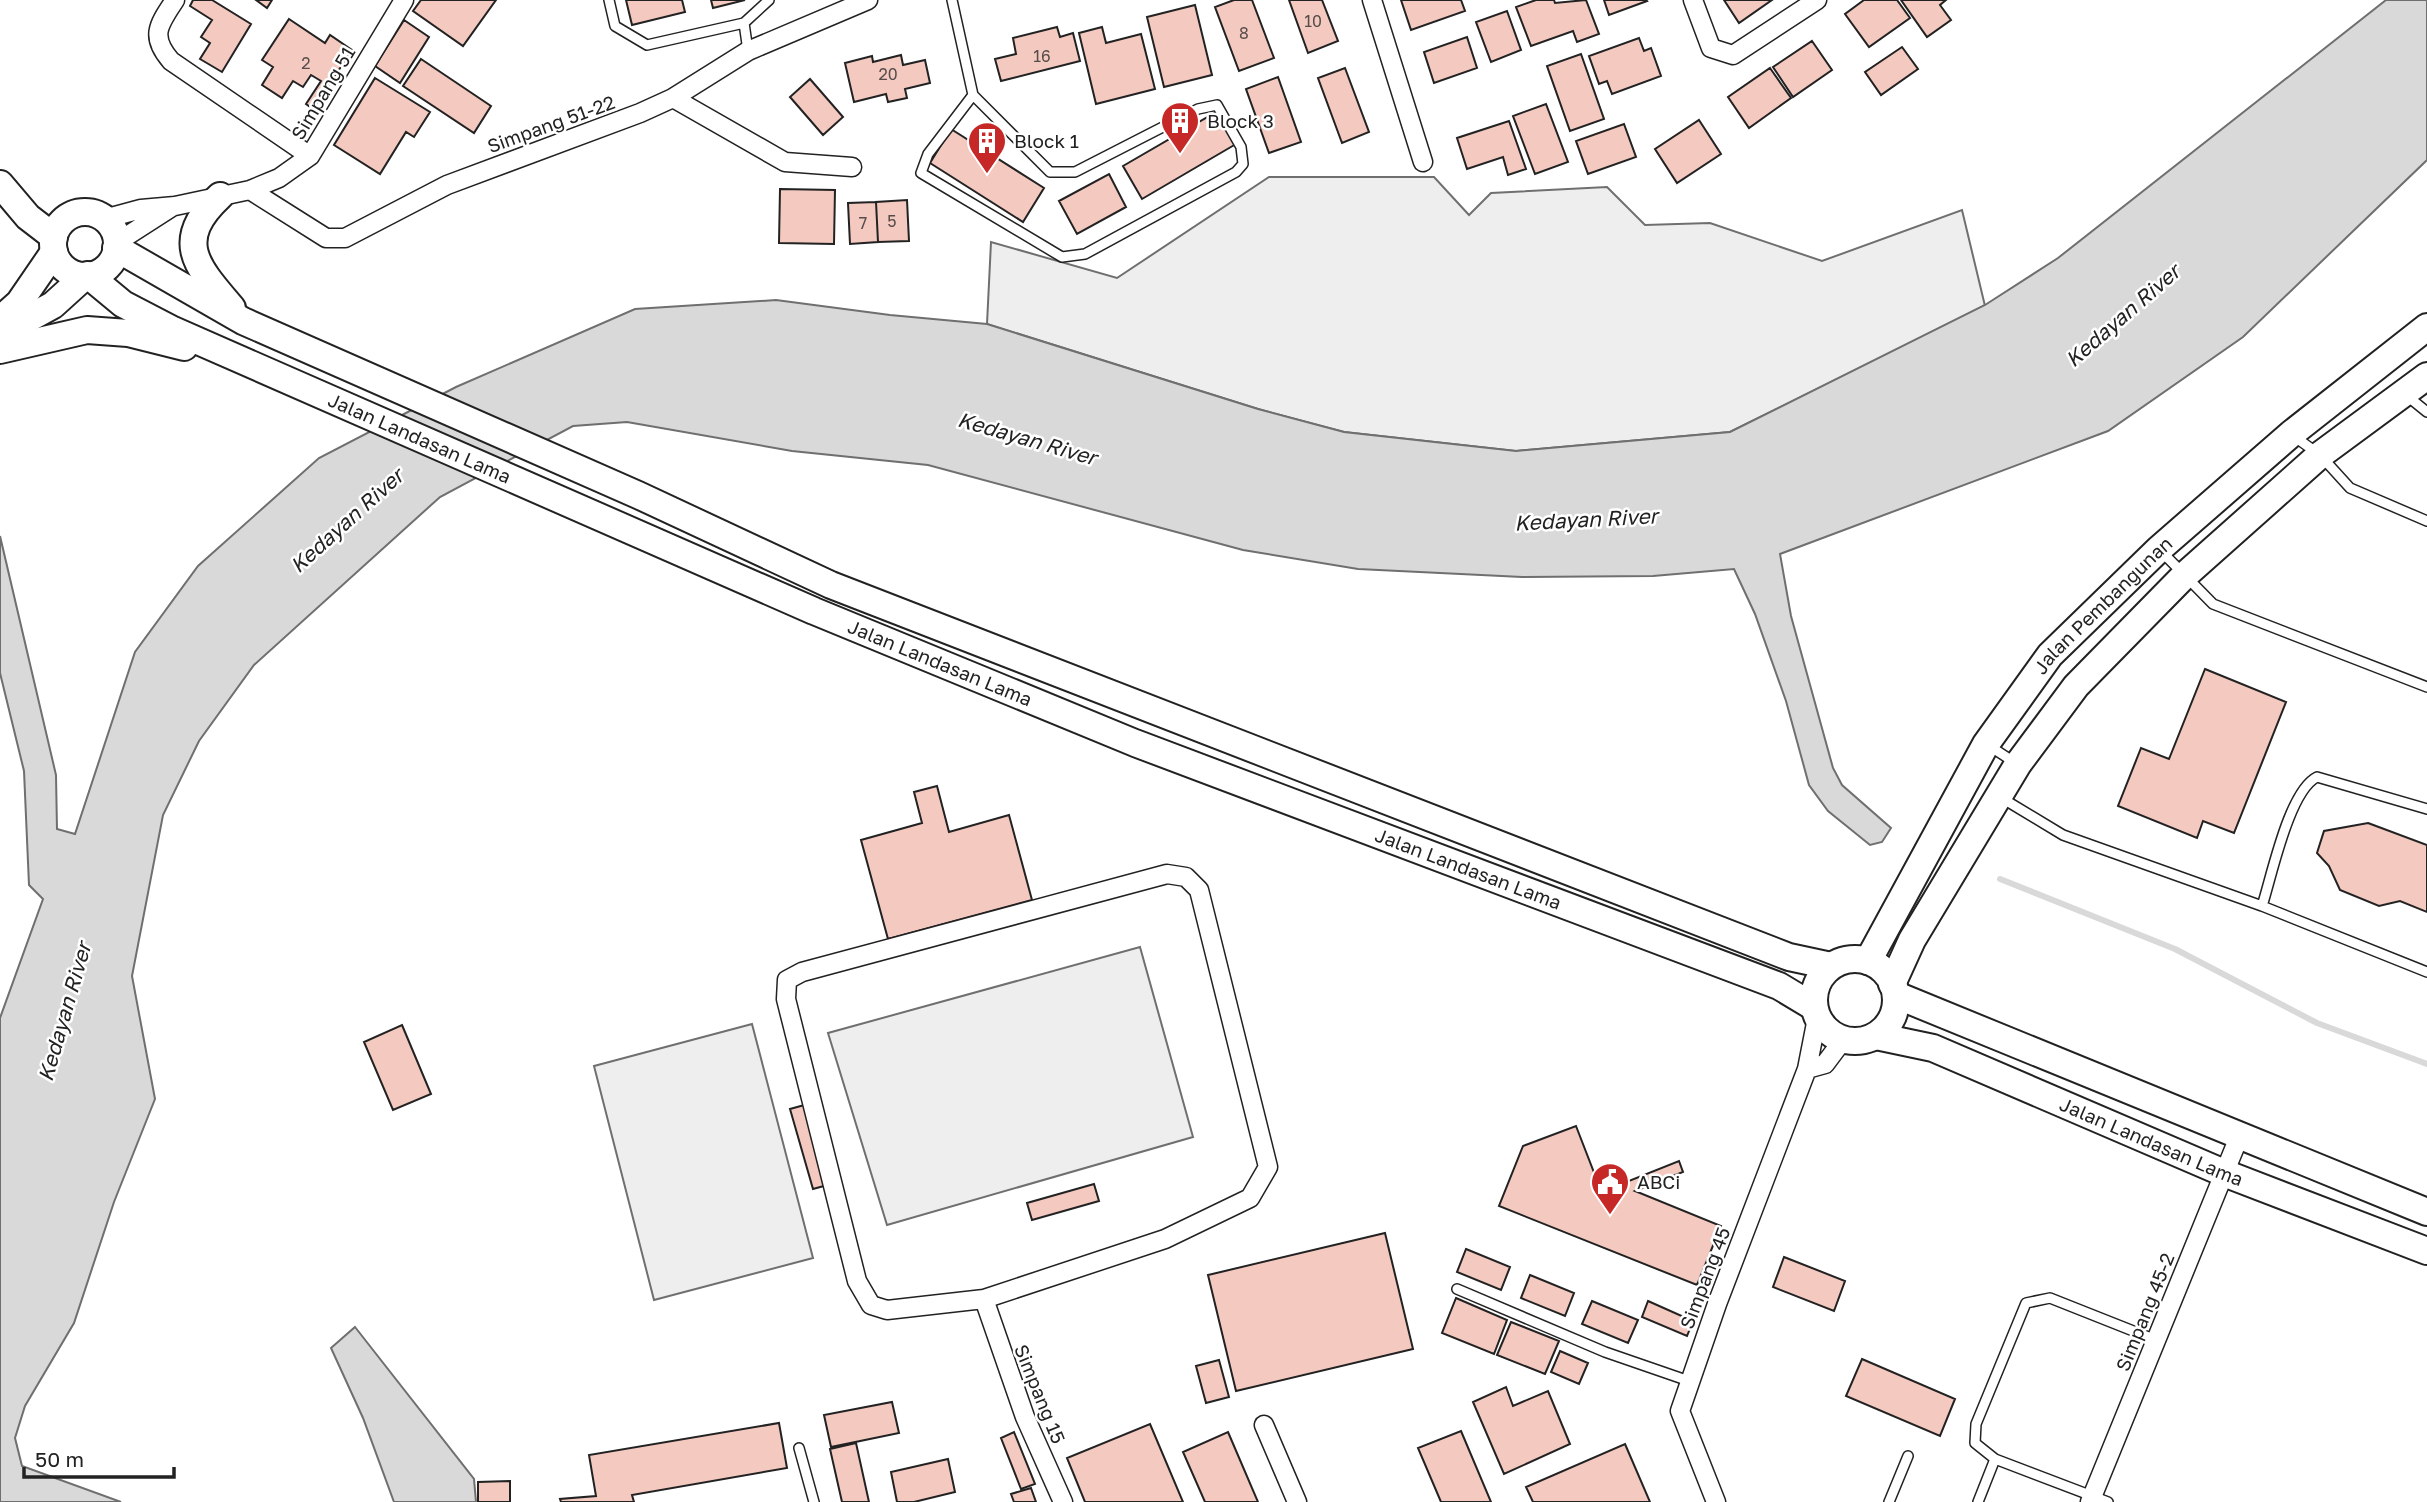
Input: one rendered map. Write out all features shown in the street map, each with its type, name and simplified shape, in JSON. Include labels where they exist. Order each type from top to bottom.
[{"type":"main road","points":[[0,184],[54,244],[62,267],[77,275],[101,272],[109,265],[116,245],[115,234],[104,219],[84,212],[74,214],[58,227],[54,244],[28,292],[0,320]]},
{"type":"main road","points":[[220,196],[203,212],[194,232],[192,249],[201,271],[243,321]]},
{"type":"main road","name":"Jalan Landasan Lama","points":[[116,245],[243,321],[638,495],[844,590],[1789,957],[1831,966]]},
{"type":"main road","points":[[0,334],[53,305],[86,275]]},
{"type":"main road","name":"Jalan Landasan Lama","points":[[86,275],[123,304],[237,359],[814,611],[1135,743],[1779,986],[1815,1012]]},
{"type":"main road","name":"Jalan Pembangunan","points":[[1868,961],[1986,744],[2050,655],[2159,549],[2291,434],[2427,327]]},
{"type":"main road","points":[[0,350],[87,330],[128,333],[237,359]]},
{"type":"main road","name":"Jalan Pembangunan","points":[[1894,989],[1912,940],[2018,764],[2076,686],[2184,576],[2320,455],[2427,376]]},
{"type":"main road","points":[[1855,958],[1868,961],[1886,974],[1894,989],[1892,1019],[1876,1037],[1854,1042],[1843,1040],[1832,1035],[1815,1012],[1816,984],[1831,966],[1855,958]]},
{"type":"main road","name":"Jalan Landasan Lama","points":[[1894,989],[2057,1061],[2427,1212]]},
{"type":"main road","name":"Jalan Landasan Lama","points":[[1876,1037],[1933,1048],[2224,1173],[2427,1251]]},
{"type":"main road","points":[[2057,1061],[2076,1088],[2211,1142],[2224,1173]]},
{"type":"street","points":[[175,0],[157,33],[160,49],[171,61],[310,156]]},
{"type":"street","name":"Simpang 51","points":[[104,219],[141,209],[175,206],[250,190],[279,178],[310,156],[404,0]]},
{"type":"street","name":"Simpang 51-22","points":[[250,190],[326,238],[345,238],[447,185],[640,113],[673,98],[748,51],[868,0]]},
{"type":"street","points":[[1372,0],[1423,162]]},
{"type":"street","points":[[1693,0],[1711,48],[1733,55],[1818,0]]},
{"type":"street","points":[[673,98],[785,162],[852,167]]},
{"type":"street","name":"Simpang 51","points":[[116,245],[175,206]]},
{"type":"street","points":[[1167,874],[1186,877],[1199,890],[1268,1167],[1250,1198],[1165,1239],[984,1299],[887,1310],[871,1305],[857,1281],[786,999],[787,981],[802,972],[1167,874]]},
{"type":"street","name":"Simpang 45","points":[[1716,1502],[1680,1410],[1807,1069],[1815,1012]]},
{"type":"street","points":[[1807,1069],[1825,1064],[1843,1040]]},
{"type":"street","name":"Simpang 45-2","points":[[2097,1500],[2156,1340],[2239,1137]]},
{"type":"street","name":"Simpang 15","points":[[984,1299],[1021,1405],[1063,1502]]},
{"type":"street","points":[[1264,1425],[1297,1502]]},
{"type":"lane","points":[[609,0],[615,26],[647,45],[744,23],[769,0]]},
{"type":"lane","points":[[952,0],[973,95],[1050,172],[1074,172],[1198,109],[1217,105],[1241,148],[1243,164],[1236,172],[1086,254],[1062,257],[921,173],[928,154],[973,95]]},
{"type":"lane","points":[[744,23],[748,51]]},
{"type":"lane","points":[[2405,394],[2427,412]]},
{"type":"lane","points":[[2291,434],[2320,455],[2350,488],[2427,521]]},
{"type":"lane","points":[[2159,549],[2213,604],[2427,687]]},
{"type":"lane","points":[[1986,744],[2018,764]]},
{"type":"lane","points":[[2262,906],[2297,799],[2308,782],[2317,777],[2427,809]]},
{"type":"lane","points":[[1999,796],[2063,835],[2262,906],[2427,972]]},
{"type":"lane","points":[[1457,1289],[1605,1352],[1689,1381]]},
{"type":"lane","points":[[2097,1500],[1995,1459],[1975,1443],[1976,1424],[2026,1303],[2050,1298],[2156,1340]]},
{"type":"lane","points":[[799,1448],[814,1502]]},
{"type":"lane","points":[[1889,1502],[1908,1456]]},
{"type":"lane","points":[[1978,1502],[1995,1459]]},
{"type":"shaded area","points":[[1269,177],[1434,177],[1469,215],[1491,193],[1607,187],[1645,225],[1710,223],[1822,261],[1962,210],[1985,306],[1730,432],[1516,451],[1344,432],[1258,409],[987,324],[991,242],[1117,278]]},
{"type":"shaded area","points":[[1140,947],[1193,1137],[887,1225],[828,1033]]},
{"type":"shaded area","points":[[752,1024],[813,1258],[654,1300],[594,1066]]},
{"type":"water","name":"Kedayan River","points":[[2386,0],[2427,0],[2427,160],[2243,337],[2108,431],[1780,554],[1791,616],[1833,768],[1842,785],[1891,828],[1882,842],[1870,845],[1828,811],[1809,785],[1786,701],[1755,614],[1734,569],[1653,576],[1522,577],[1358,569],[1243,550],[928,465],[792,451],[627,422],[573,426],[440,497],[254,665],[199,741],[163,815],[132,976],[155,1099],[114,1202],[74,1323],[25,1406],[15,1438],[22,1466],[121,1502],[0,1502],[0,1018],[43,899],[29,885],[24,771],[0,673],[0,536],[56,775],[57,829],[75,834],[135,652],[198,566],[319,458],[456,387],[635,309],[776,300],[987,324],[1258,409],[1344,432],[1516,451],[1730,432],[1985,305],[2058,258]]},
{"type":"water","points":[[355,1327],[474,1479],[476,1502],[394,1502],[363,1418],[331,1348]]},
{"type":"building","points":[[193,0],[212,0],[251,24],[222,72],[200,59],[210,43],[201,37],[212,20],[190,6]]},
{"type":"building","points":[[256,0],[272,0],[267,8]]},
{"type":"building","points":[[421,0],[496,0],[463,46],[413,11]]},
{"type":"building","points":[[626,0],[682,0],[685,12],[632,25]]},
{"type":"building","points":[[711,0],[745,0],[713,8]]},
{"type":"building","points":[[1234,0],[1252,0],[1274,58],[1239,71],[1215,7]]},
{"type":"building","points":[[1289,0],[1322,0],[1338,41],[1308,53]]},
{"type":"building","points":[[1401,0],[1461,0],[1465,11],[1411,30]]},
{"type":"building","points":[[1536,0],[1554,0],[1555,3],[1586,0],[1599,34],[1577,42],[1573,31],[1531,46],[1516,7]]},
{"type":"building","points":[[1604,0],[1646,0],[1647,1],[1609,15]]},
{"type":"building","points":[[1724,0],[1772,0],[1739,23]]},
{"type":"building","points":[[1864,0],[1897,0],[1910,18],[1869,47],[1845,14]]},
{"type":"building","points":[[1901,0],[1946,0],[1940,5],[1951,20],[1927,37]]},
{"type":"building","points":[[1195,5],[1212,75],[1164,87],[1147,17]]},
{"type":"building","points":[[1507,11],[1521,50],[1491,62],[1476,22]]},
{"type":"building","points":[[289,19],[325,43],[330,35],[352,50],[313,109],[306,104],[321,81],[311,75],[303,87],[293,81],[282,98],[262,85],[273,67],[262,60]]},
{"type":"building","points":[[404,20],[429,37],[400,83],[375,66]]},
{"type":"building","points":[[1057,27],[1060,37],[1073,33],[1080,61],[1001,81],[995,59],[1016,54],[1013,38]]},
{"type":"building","points":[[1102,27],[1106,43],[1141,34],[1155,89],[1096,104],[1079,33]]},
{"type":"building","points":[[1467,37],[1477,68],[1434,83],[1424,52]]},
{"type":"building","points":[[1639,38],[1644,51],[1651,48],[1661,76],[1612,94],[1607,81],[1599,84],[1589,56]]},
{"type":"building","points":[[1812,41],[1832,70],[1793,97],[1773,67]]},
{"type":"building","points":[[1902,47],[1918,69],[1881,95],[1865,72]]},
{"type":"building","points":[[1581,54],[1604,119],[1570,131],[1547,66]]},
{"type":"building","points":[[901,55],[903,65],[925,60],[930,83],[905,89],[907,98],[888,102],[886,94],[854,102],[845,63],[872,56],[873,62]]},
{"type":"building","points":[[421,59],[491,106],[474,133],[403,86]]},
{"type":"building","points":[[1345,68],[1369,132],[1342,143],[1318,78]]},
{"type":"building","points":[[1770,68],[1791,98],[1749,128],[1728,97]]},
{"type":"building","points":[[1278,77],[1301,142],[1269,153],[1246,89]]},
{"type":"building","points":[[375,78],[430,112],[414,137],[406,132],[380,174],[334,145]]},
{"type":"building","points":[[810,79],[843,117],[823,135],[790,97]]},
{"type":"building","points":[[1546,104],[1568,162],[1535,174],[1513,116]]},
{"type":"building","name":"Block 3","points":[[1218,111],[1236,144],[1142,199],[1123,166]]},
{"type":"building","points":[[1699,120],[1721,154],[1677,183],[1655,149]]},
{"type":"building","points":[[1509,121],[1526,169],[1508,175],[1503,157],[1467,169],[1457,138]]},
{"type":"building","points":[[1624,124],[1636,157],[1588,174],[1576,141]]},
{"type":"building","name":"Block 1","points":[[951,129],[1044,188],[1023,222],[930,163]]},
{"type":"building","points":[[1109,174],[1126,207],[1077,234],[1059,201]]},
{"type":"building","points":[[780,189],[835,190],[834,244],[779,243]]},
{"type":"building","points":[[907,200],[909,241],[878,242],[876,202]]},
{"type":"building","points":[[876,202],[878,242],[850,244],[848,203]]},
{"type":"building","points":[[2205,669],[2286,702],[2234,833],[2203,821],[2197,838],[2118,806],[2141,748],[2169,759]]},
{"type":"building","points":[[937,786],[949,832],[1009,815],[1032,900],[888,939],[861,840],[922,823],[914,792]]},
{"type":"building","points":[[2368,823],[2427,845],[2427,912],[2400,901],[2379,906],[2340,890],[2329,866],[2317,853],[2324,831]]},
{"type":"building","points":[[402,1025],[431,1094],[393,1110],[364,1042]]},
{"type":"building","points":[[808,1104],[831,1184],[813,1189],[790,1109]]},
{"type":"building","name":"ABCi","points":[[1576,1126],[1595,1175],[1619,1185],[1679,1161],[1683,1172],[1635,1191],[1721,1226],[1697,1285],[1499,1206],[1523,1146]]},
{"type":"building","points":[[1094,1184],[1099,1201],[1032,1220],[1027,1203]]},
{"type":"building","points":[[1385,1233],[1413,1349],[1236,1391],[1208,1275]]},
{"type":"building","points":[[1466,1249],[1510,1267],[1501,1290],[1457,1272]]},
{"type":"building","points":[[1784,1257],[1845,1281],[1834,1311],[1773,1287]]},
{"type":"building","points":[[1530,1275],[1574,1293],[1565,1316],[1521,1298]]},
{"type":"building","points":[[1456,1298],[1507,1320],[1494,1354],[1442,1333]]},
{"type":"building","points":[[1592,1301],[1638,1320],[1628,1343],[1582,1324]]},
{"type":"building","points":[[1648,1301],[1693,1321],[1687,1336],[1642,1317]]},
{"type":"building","points":[[1511,1322],[1559,1341],[1545,1374],[1497,1355]]},
{"type":"building","points":[[1560,1351],[1588,1363],[1579,1384],[1551,1372]]},
{"type":"building","points":[[1862,1359],[1955,1399],[1940,1436],[1846,1396]]},
{"type":"building","points":[[1219,1360],[1229,1397],[1206,1403],[1196,1366]]},
{"type":"building","points":[[1506,1387],[1513,1406],[1548,1391],[1570,1444],[1504,1474],[1473,1402]]},
{"type":"building","points":[[892,1402],[899,1433],[831,1447],[824,1415]]},
{"type":"building","points":[[779,1423],[787,1468],[632,1495],[634,1502],[561,1502],[560,1499],[596,1496],[589,1455]]},
{"type":"building","points":[[1150,1424],[1183,1502],[1085,1502],[1067,1458]]},
{"type":"building","points":[[1461,1431],[1491,1502],[1441,1502],[1418,1448]]},
{"type":"building","points":[[1014,1432],[1035,1484],[1021,1489],[1001,1438]]},
{"type":"building","points":[[1228,1432],[1258,1502],[1205,1502],[1183,1452]]},
{"type":"building","points":[[856,1443],[869,1502],[842,1502],[830,1449]]},
{"type":"building","points":[[1625,1444],[1650,1502],[1533,1502],[1526,1487]]},
{"type":"building","points":[[948,1459],[955,1492],[914,1502],[897,1502],[891,1472]]},
{"type":"building","points":[[510,1481],[510,1502],[478,1502],[478,1482]]},
{"type":"building","points":[[1031,1488],[1036,1502],[1014,1502],[1011,1494]]},
{"type":"waterway","points":[[2000,879],[2175,949],[2317,1023],[2427,1064]]},
{"type":"place","name":"Block 3","points":[[1180,155]]},
{"type":"place","name":"Block 1","points":[[987,175]]},
{"type":"place","name":"ABCi","points":[[1610,1216]]}]
